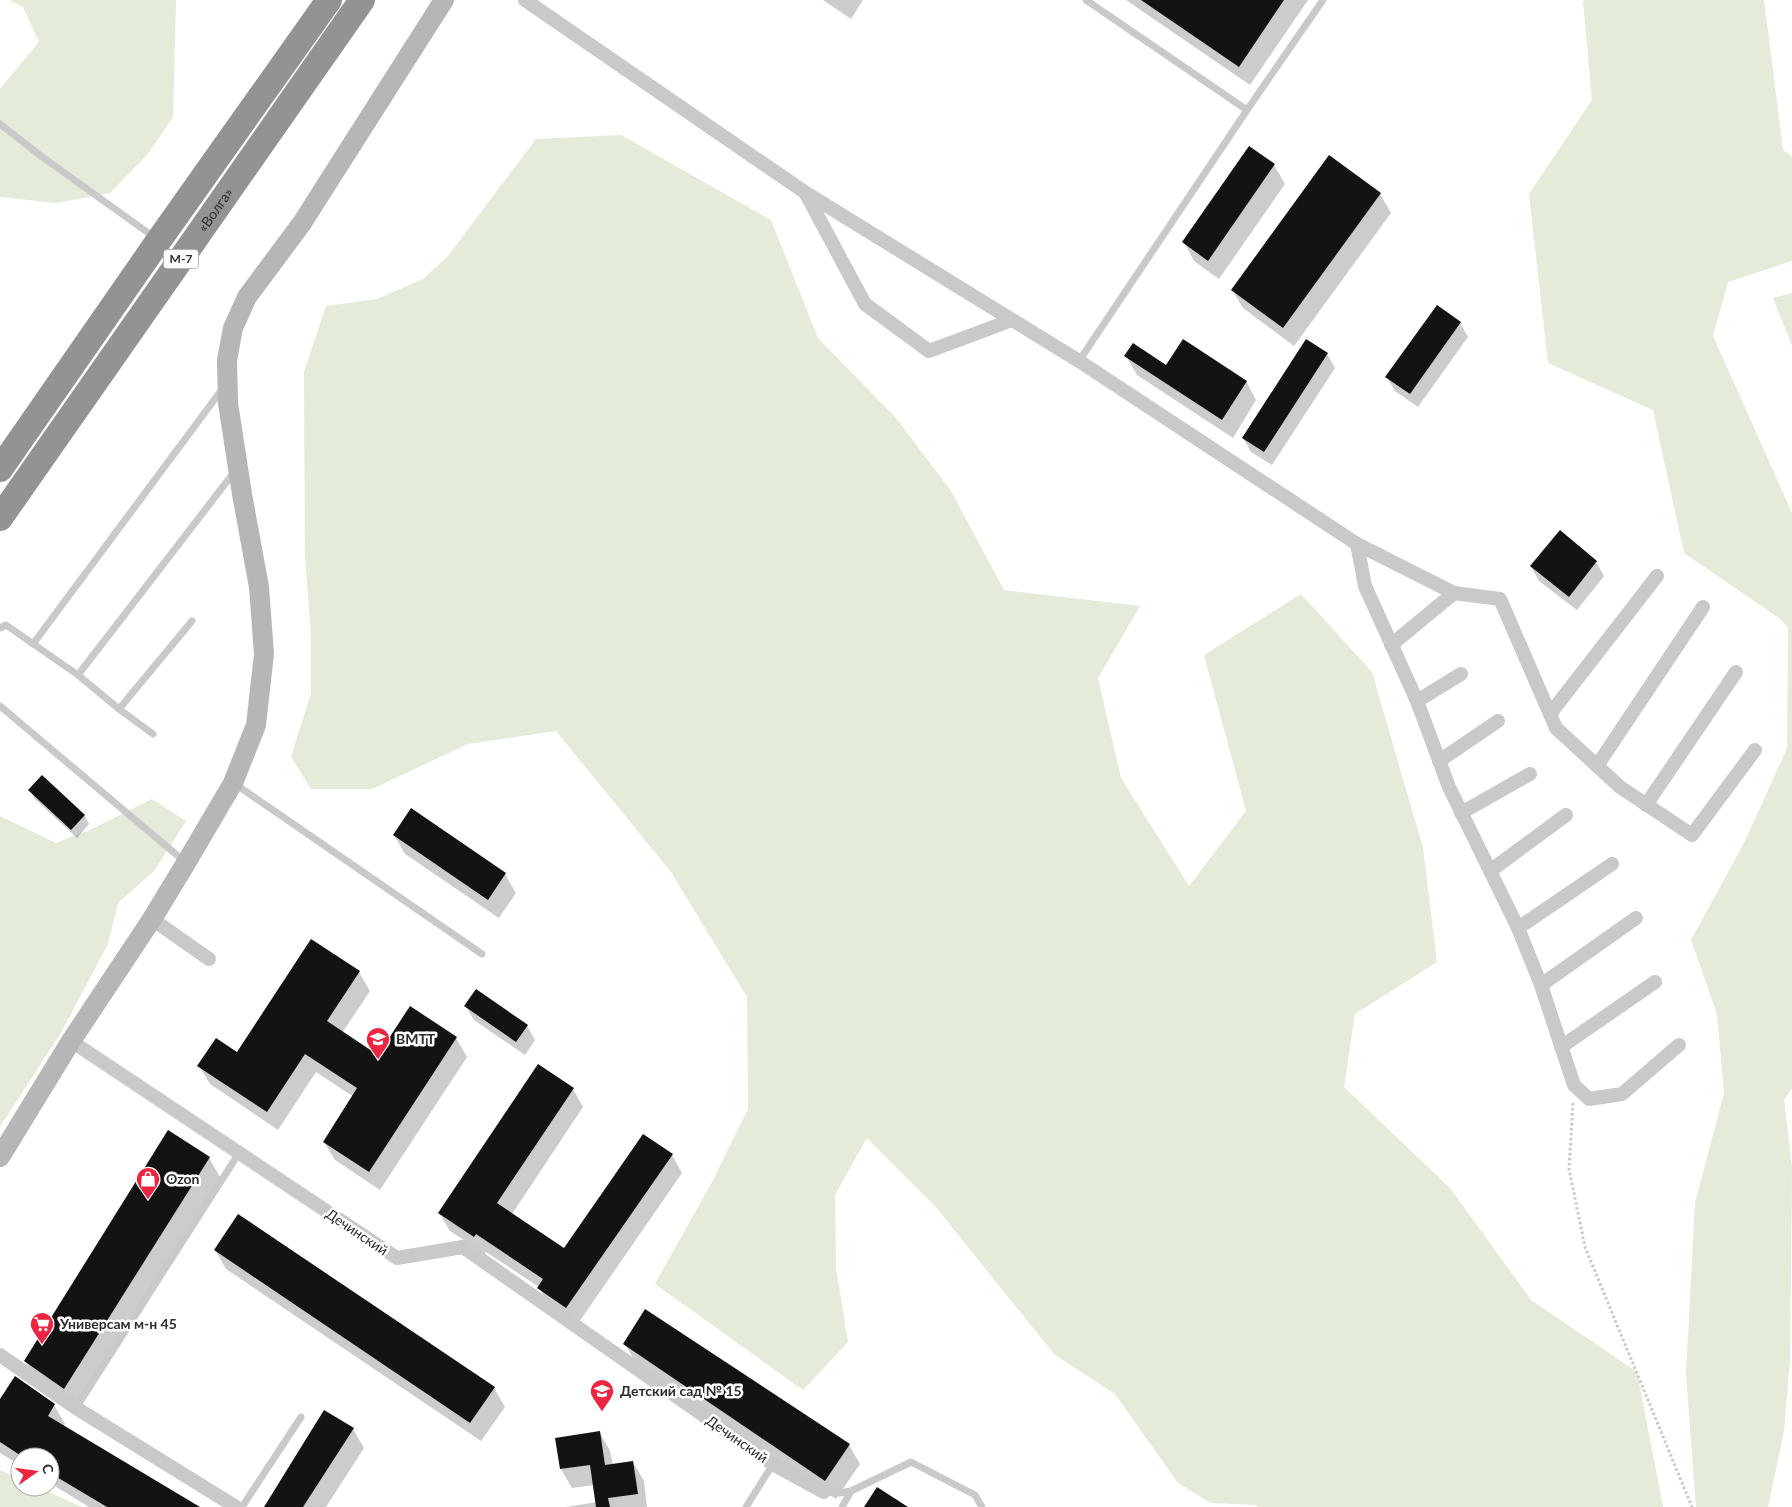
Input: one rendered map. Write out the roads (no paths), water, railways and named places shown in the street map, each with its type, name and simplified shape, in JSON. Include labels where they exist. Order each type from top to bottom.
[{"type":"highway","name":"«Волга»","points":[[0,469],[329,0]]},
{"type":"highway","name":"«Волга»","points":[[0,518],[362,0]]},
{"type":"street","points":[[0,1157],[71,1041],[152,920],[186,863],[233,783],[256,725],[264,654],[259,587],[228,403],[227,360],[233,328],[247,297],[302,223],[444,0]]},
{"type":"street","points":[[525,0],[806,193],[1079,361],[1357,544],[1454,593],[1500,599],[1556,728],[1620,787],[1692,835],[1755,750]]},
{"type":"street","points":[[806,193],[865,304],[928,351],[1012,320]]},
{"type":"street","points":[[1357,544],[1365,586],[1417,701],[1461,814],[1518,928],[1541,986],[1574,1085],[1589,1099],[1622,1094],[1680,1045]]},
{"type":"street","points":[[1550,714],[1657,576]]},
{"type":"street","points":[[1391,645],[1454,593]]},
{"type":"street","points":[[1597,766],[1703,607]]},
{"type":"street","points":[[1646,805],[1736,672]]},
{"type":"street","points":[[1417,701],[1461,674]]},
{"type":"street","points":[[1439,760],[1498,721]]},
{"type":"street","points":[[1461,814],[1530,774]]},
{"type":"street","points":[[1490,872],[1566,815]]},
{"type":"street","points":[[1518,928],[1612,864]]},
{"type":"street","points":[[1541,986],[1636,918]]},
{"type":"street","points":[[152,920],[209,959]]},
{"type":"street","points":[[1561,1047],[1655,982]]},
{"type":"street","name":"Дечинский","points":[[71,1041],[397,1258],[463,1247],[773,1464],[824,1492]]},
{"type":"street","points":[[0,1355],[76,1408],[236,1507]]},
{"type":"lane","points":[[1086,0],[1246,110]]},
{"type":"lane","points":[[1079,361],[1246,110],[1323,0]]},
{"type":"lane","points":[[0,124],[41,156],[159,240]]},
{"type":"lane","points":[[33,644],[228,381]]},
{"type":"lane","points":[[78,675],[238,467]]},
{"type":"lane","points":[[119,710],[192,621]]},
{"type":"lane","points":[[0,628],[6,625],[78,675],[119,710],[153,734]]},
{"type":"lane","points":[[0,706],[186,863]]},
{"type":"lane","points":[[233,783],[482,954]]},
{"type":"lane","points":[[76,1408],[239,1153]]},
{"type":"lane","points":[[242,1507],[301,1417]]},
{"type":"lane","name":"Дечинский","points":[[824,1492],[839,1493],[851,1491],[911,1462],[974,1495],[982,1507]]},
{"type":"lane","name":"Дечинский","points":[[746,1507],[773,1464]]},
{"type":"lane","points":[[842,1507],[851,1491]]},
{"type":"place","name":"ВМТТ","points":[[378,1060]]},
{"type":"place","name":"Ozon","points":[[148,1200]]},
{"type":"place","name":"Универсам м-н 45","points":[[42,1345]]},
{"type":"place","name":"Детский сад № 15","points":[[602,1412]]}]
